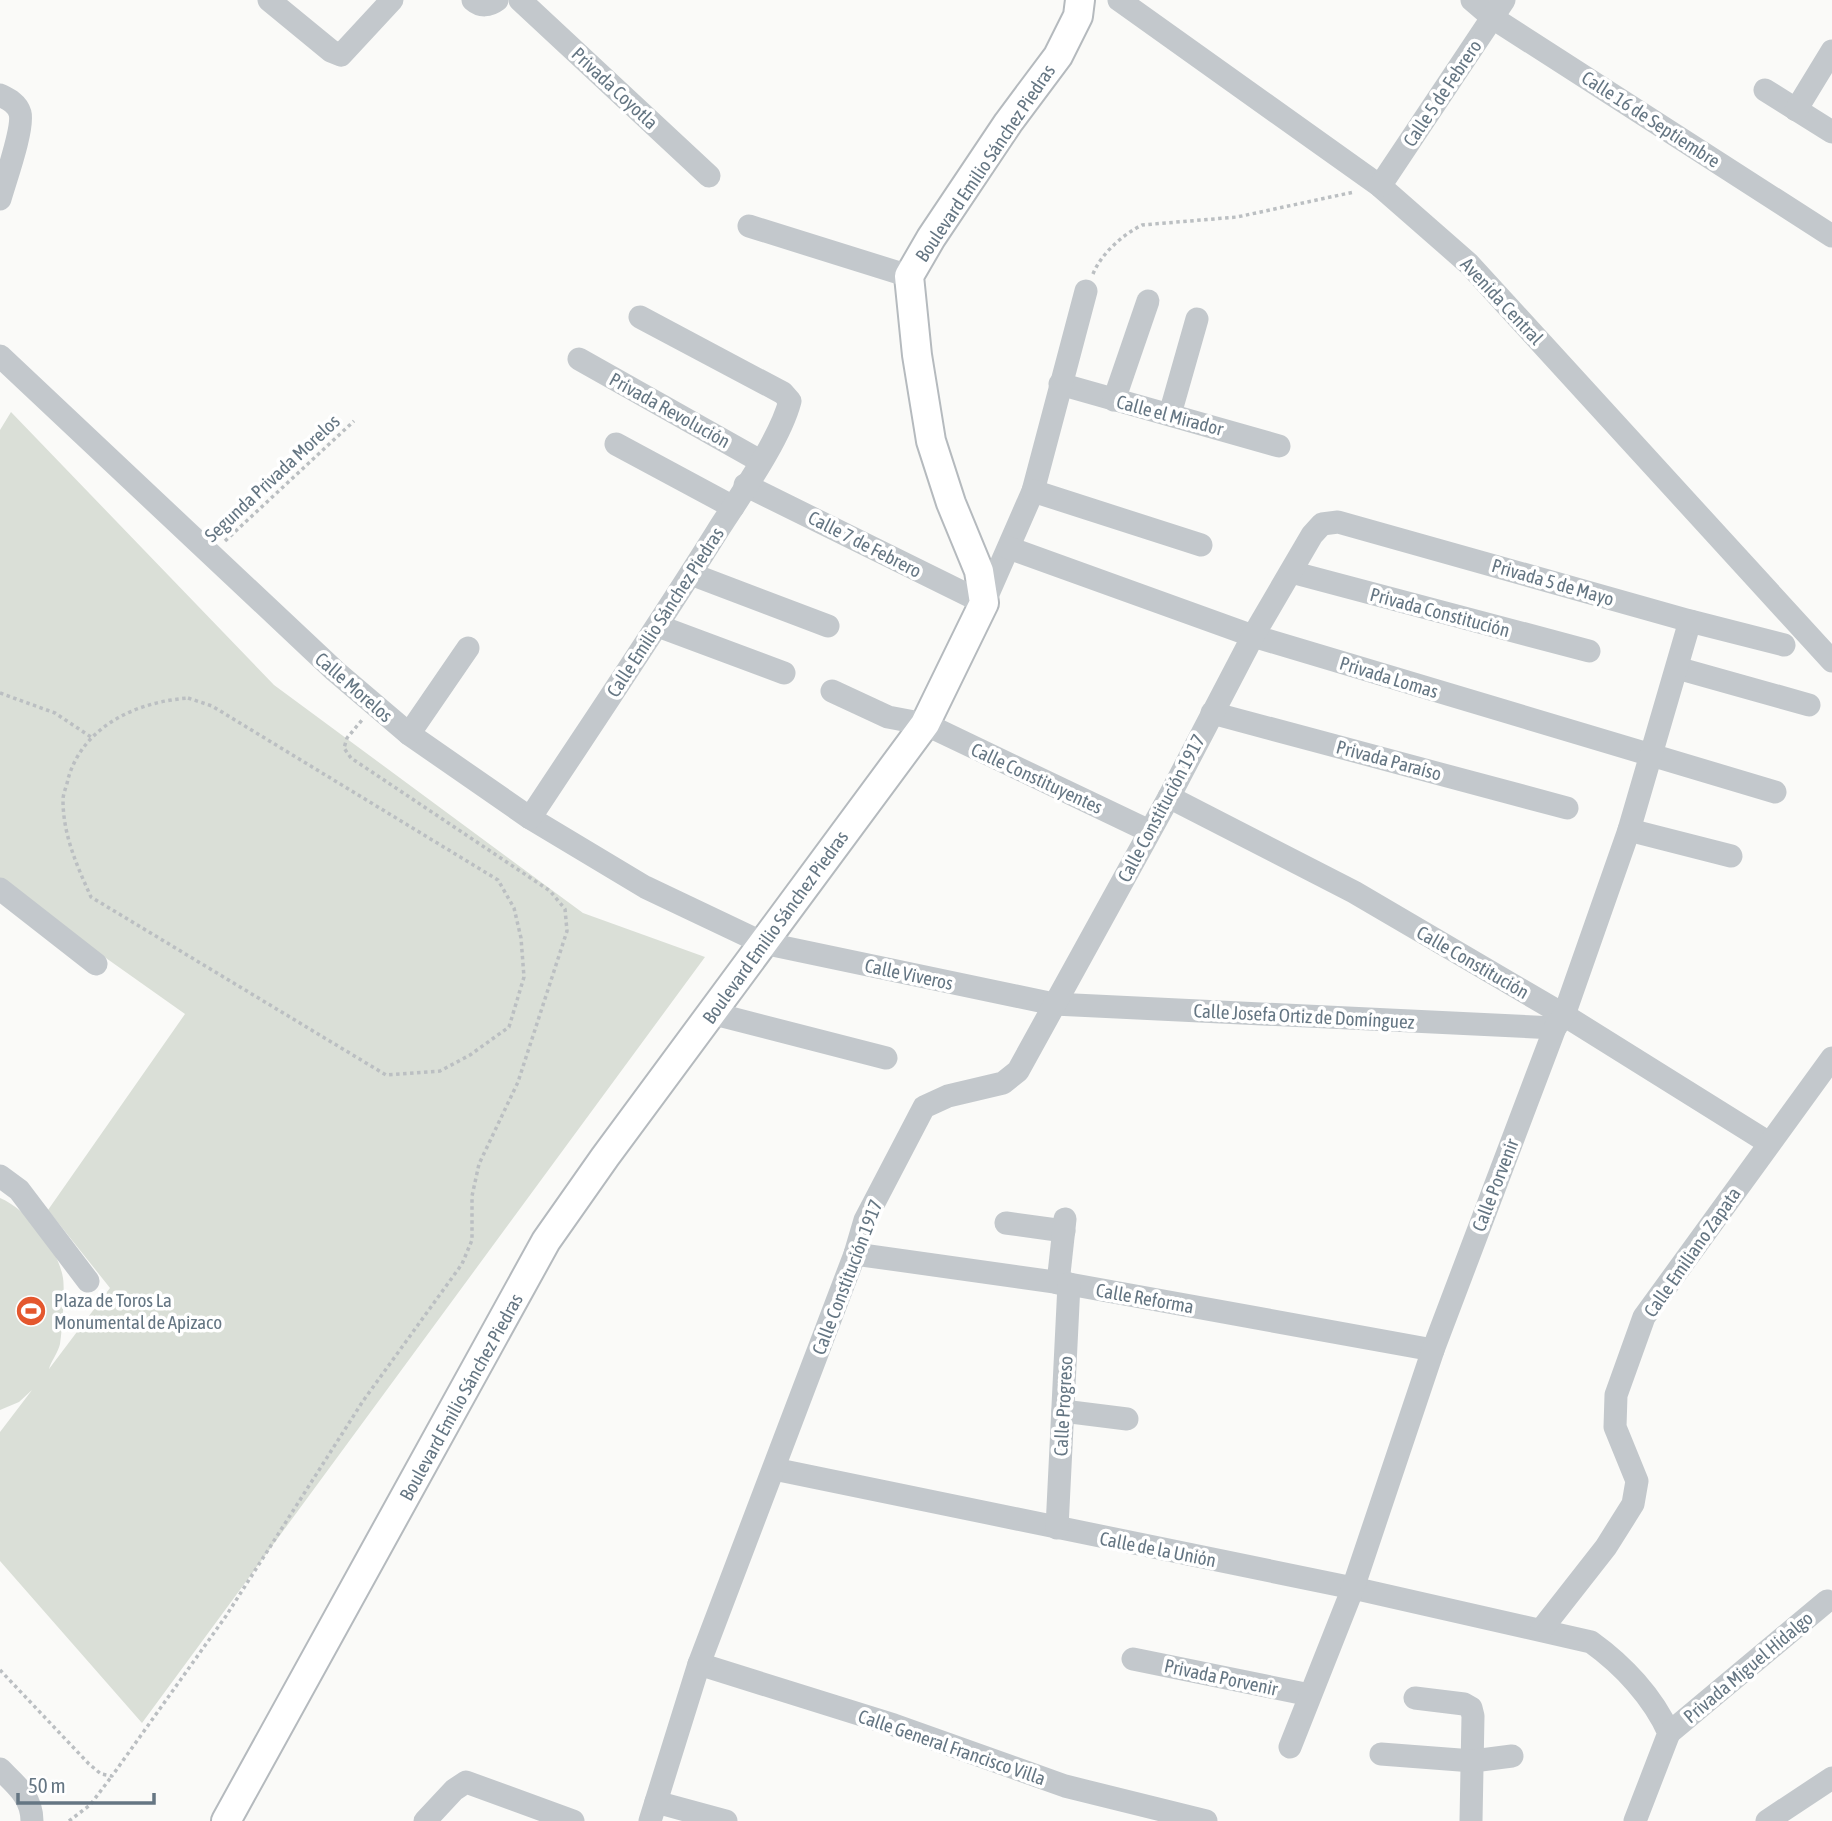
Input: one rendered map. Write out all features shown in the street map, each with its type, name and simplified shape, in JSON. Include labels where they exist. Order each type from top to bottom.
[{"type":"main road","name":"Boulevard Emilio Sánchez Piedras","points":[[226,1821],[546,1241],[925,724],[984,603],[979,571],[951,503],[931,441],[915,343],[909,276],[931,238],[1008,123],[1058,56],[1079,16],[1080,0]]},
{"type":"street","points":[[269,0],[331,51],[341,55],[392,0]]},
{"type":"street","points":[[473,0],[484,6],[497,0]]},
{"type":"street","name":"Privada Coyotla","points":[[520,0],[709,176]]},
{"type":"street","name":"Avenida Central","points":[[1119,0],[1380,186],[1469,264],[1832,661]]},
{"type":"street","name":"Calle 16 de Septiembre","points":[[1472,0],[1499,9],[1832,236]]},
{"type":"street","name":"Calle 5 de Febrero","points":[[1380,186],[1499,9]]},
{"type":"street","points":[[1796,110],[1832,51]]},
{"type":"street","points":[[1765,90],[1832,132]]},
{"type":"street","points":[[0,95],[13,102],[20,111],[21,125],[0,199]]},
{"type":"street","points":[[749,226],[909,276]]},
{"type":"street","points":[[984,603],[1033,491],[1086,291]]},
{"type":"street","points":[[1114,400],[1148,301]]},
{"type":"street","name":"Calle Emilio Sánchez Piedras","points":[[530,818],[658,626],[733,507],[787,413],[790,401],[783,393],[640,317]]},
{"type":"street","points":[[1170,414],[1197,319]]},
{"type":"street","name":"Privada Revolución","points":[[579,359],[760,461]]},
{"type":"street","name":"Calle Morelos","points":[[3,367],[335,671],[409,734],[530,818],[645,887],[763,943]]},
{"type":"street","name":"Calle el Mirador","points":[[1060,384],[1279,446]]},
{"type":"street","points":[[616,444],[733,507]]},
{"type":"street","name":"Calle 7 de Febrero","points":[[746,485],[984,603]]},
{"type":"street","points":[[1033,491],[1201,545]]},
{"type":"street","name":"Privada 5 de Mayo","points":[[1322,524],[1338,522],[1784,645]]},
{"type":"street","name":"Calle Constitución 1917","points":[[653,1812],[699,1664],[855,1254],[865,1220],[924,1107],[948,1096],[1003,1083],[1018,1071],[1169,797],[1253,636],[1312,534],[1322,524]]},
{"type":"street","name":"Privada Lomas","points":[[1009,548],[1253,636],[1775,792]]},
{"type":"street","name":"Privada Constitución","points":[[1291,572],[1589,651]]},
{"type":"street","points":[[691,573],[828,626]]},
{"type":"street","name":"Calle Porvenir","points":[[1290,1747],[1353,1587],[1433,1350],[1629,830],[1690,621]]},
{"type":"street","points":[[658,626],[784,673]]},
{"type":"street","points":[[409,734],[468,648]]},
{"type":"street","points":[[1677,668],[1809,705]]},
{"type":"street","points":[[832,691],[888,717],[925,724]]},
{"type":"street","name":"Privada Paraíso","points":[[1212,713],[1567,808]]},
{"type":"street","name":"Calle Constituyentes","points":[[925,724],[1149,831]]},
{"type":"street","name":"Calle Constitución","points":[[1169,797],[1354,892],[1559,1021],[1769,1143]]},
{"type":"street","points":[[1629,830],[1731,856]]},
{"type":"street","points":[[0,889],[96,964]]},
{"type":"street","name":"Calle Viveros","points":[[763,943],[1054,1004]]},
{"type":"street","name":"Calle Josefa Ortiz de Domínguez","points":[[1054,1004],[1559,1021]]},
{"type":"street","points":[[711,1013],[886,1058]]},
{"type":"street","name":"Calle Emiliano Zapata","points":[[1541,1630],[1606,1547],[1633,1504],[1637,1481],[1615,1427],[1616,1395],[1644,1317],[1832,1058]]},
{"type":"street","points":[[0,1176],[19,1189],[88,1280]]},
{"type":"street","name":"Calle Progreso","points":[[1006,1223],[1064,1225],[1063,1411],[1057,1528]]},
{"type":"street","name":"Calle Reforma","points":[[855,1254],[1063,1283],[1433,1350]]},
{"type":"street","points":[[1063,1411],[1127,1419]]},
{"type":"street","name":"Calle de la Unión","points":[[774,1469],[1353,1587],[1541,1630]]},
{"type":"street","name":"Privada Miguel Hidalgo","points":[[1669,1732],[1827,1601]]},
{"type":"street","points":[[1541,1630],[1591,1642],[1608,1654],[1658,1709],[1669,1732],[1635,1821]]},
{"type":"street","name":"Privada Porvenir","points":[[1133,1659],[1310,1695]]},
{"type":"street","name":"Calle General Francisco Villa","points":[[699,1664],[894,1725],[1065,1786],[1206,1821]]},
{"type":"street","points":[[1415,1698],[1464,1703],[1471,1707],[1474,1716],[1471,1821]]},
{"type":"street","points":[[1381,1754],[1473,1761],[1513,1756]]},
{"type":"street","points":[[0,1769],[24,1792],[32,1812],[32,1821]]},
{"type":"street","points":[[1767,1821],[1832,1778]]},
{"type":"street","points":[[425,1821],[454,1790],[466,1782],[573,1821]]},
{"type":"street","points":[[653,1812],[726,1821]]},
{"type":"path","points":[[1086,291],[1097,262],[1128,232],[1142,225],[1237,217],[1380,186]]},
{"type":"path","name":"Segunda Privada Morelos","points":[[210,555],[354,421]]},
{"type":"path","points":[[0,693],[55,713],[91,737]]},
{"type":"path","points":[[188,698],[212,706],[498,880],[514,908],[521,938],[524,977],[509,1027],[470,1055],[440,1071],[386,1075],[90,897],[71,852],[63,799],[74,761],[91,737],[122,716],[163,700],[188,698]]},
{"type":"path","points":[[69,1821],[90,1805],[226,1616],[363,1401],[462,1264],[472,1240],[472,1196],[478,1164],[518,1082],[567,931],[565,909],[550,891],[351,758],[344,748],[347,737],[374,705]]},
{"type":"path","points":[[0,1670],[89,1763],[101,1774],[112,1776]]},
{"type":"shaded area","points":[[11,412],[274,685],[583,913],[705,957],[142,1723],[0,1561],[0,1432],[32,1390],[19,1402],[0,1410],[0,1198],[21,1211],[40,1231],[60,1266],[64,1292],[61,1338],[49,1369],[110,1288],[48,1210],[185,1014],[0,883],[0,430]]},
{"type":"place","name":"Plaza de Toros La Monumental de Apizaco","points":[[31,1311]]}]
